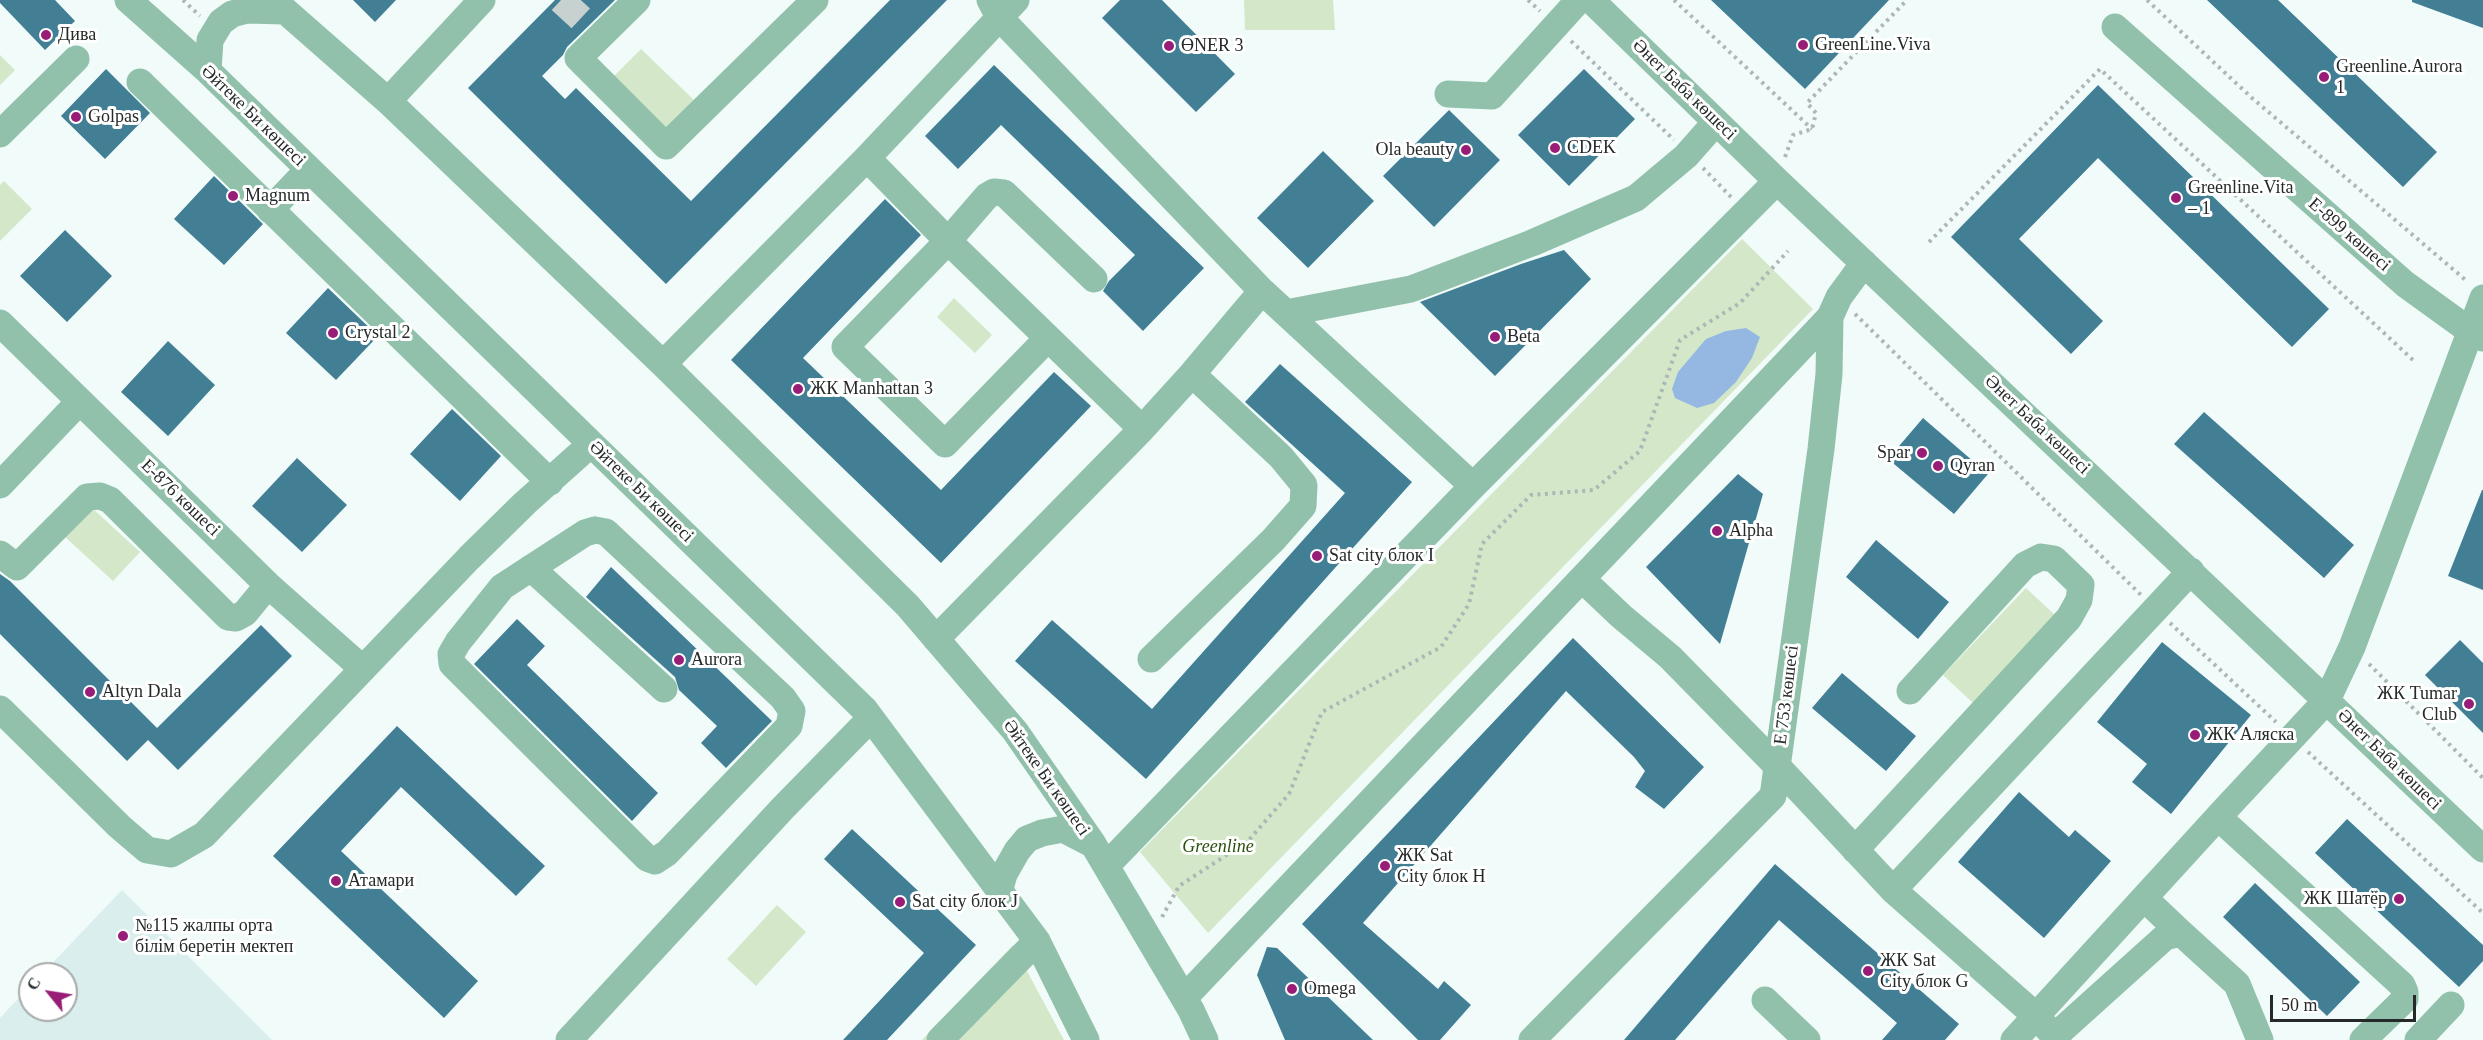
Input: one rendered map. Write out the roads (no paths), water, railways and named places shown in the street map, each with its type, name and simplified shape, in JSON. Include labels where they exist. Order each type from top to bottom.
[{"type":"street","name":"Әйтеке Би көшесі","points":[[128,0],[208,71],[871,718],[1037,941],[1086,1040]]},
{"type":"street","points":[[388,101],[482,0]]},
{"type":"street","points":[[636,0],[594,32],[578,58],[666,146],[815,0]]},
{"type":"street","points":[[1448,94],[1492,96],[1579,0]]},
{"type":"street","name":"Әнет Баба көшесі","points":[[1592,0],[1777,181],[2483,849]]},
{"type":"street","name":"Әйтеке Би көшесі","points":[[278,6],[388,101],[663,364],[908,606],[1015,731],[1100,855],[1184,998],[1205,1040]]},
{"type":"street","points":[[208,71],[210,40],[221,22],[232,14],[278,6]]},
{"type":"street","points":[[663,364],[867,158],[1002,6],[1262,291],[1473,486]]},
{"type":"street","name":"Е-899 көшесі","points":[[2115,27],[2405,284],[2477,335]]},
{"type":"street","points":[[0,134],[76,60]]},
{"type":"street","points":[[140,82],[550,482]]},
{"type":"street","points":[[1286,313],[1411,289],[1532,243],[1636,198],[1688,154],[1716,122]]},
{"type":"street","points":[[867,158],[948,241],[1142,429]]},
{"type":"street","points":[[270,210],[309,169]]},
{"type":"street","points":[[1000,889],[1012,858],[1027,839],[1042,833],[1063,830],[1100,855],[1777,181]]},
{"type":"street","points":[[1048,338],[945,444],[845,347],[948,241],[987,196],[994,192],[1004,193],[1094,279]]},
{"type":"street","name":"Е 753 көшесі","points":[[1532,1040],[1773,796],[1821,449],[1829,374],[1830,317],[1839,297],[1864,263]]},
{"type":"street","points":[[936,639],[1142,429],[1262,291]]},
{"type":"street","points":[[2014,1040],[2327,700],[2352,647],[2477,335],[2478,292]]},
{"type":"street","points":[[1184,998],[1830,317]]},
{"type":"street","name":"Е-876 көшесі","points":[[0,323],[268,585],[363,669]]},
{"type":"street","points":[[1151,659],[1273,540],[1303,506],[1304,485],[1281,457],[1192,374]]},
{"type":"street","points":[[0,485],[80,401]]},
{"type":"street","points":[[0,709],[120,827],[147,850],[171,854],[204,835],[469,558],[591,444]]},
{"type":"street","points":[[0,554],[17,567],[87,496],[100,496],[110,500],[228,616],[236,618],[245,613],[268,585]]},
{"type":"street","points":[[595,530],[606,532],[783,698],[792,711],[789,726],[667,854],[655,861],[647,858],[452,664],[451,654],[458,642],[502,587],[585,533],[595,530]]},
{"type":"street","points":[[1855,850],[2069,618],[2079,600],[2081,585],[2054,559],[2041,557],[2025,565],[1910,691]]},
{"type":"street","points":[[469,558],[502,587]]},
{"type":"street","points":[[531,568],[664,689]]},
{"type":"street","points":[[1893,890],[2191,571]]},
{"type":"street","points":[[1582,580],[1670,657],[1778,767],[1893,890],[2036,1016],[2056,1038],[2165,937],[2181,933]]},
{"type":"street","points":[[569,1040],[774,818],[871,718]]},
{"type":"street","points":[[2218,817],[2402,985],[2405,999],[2362,1040]]},
{"type":"street","points":[[2144,898],[2237,984],[2260,1040]]},
{"type":"street","points":[[940,1040],[1037,941]]},
{"type":"street","points":[[1765,1000],[1807,1040]]},
{"type":"street","points":[[2418,1040],[2451,1005]]},
{"type":"water","points":[[1746,328],[1760,337],[1752,358],[1736,382],[1714,403],[1697,408],[1675,398],[1672,389],[1678,372],[1706,339],[1726,331]]},
{"type":"tunnel","points":[[561,0],[590,27]]},
{"type":"place","name":"Дива","points":[[46,35]]},
{"type":"place","name":"GreenLine.Viva","points":[[1803,45]]},
{"type":"place","name":"ӨNER 3","points":[[1169,46]]},
{"type":"place","name":"Greenline.Aurora 1","points":[[2324,77]]},
{"type":"place","name":"Golpas","points":[[76,117]]},
{"type":"place","name":"CDEK","points":[[1555,148]]},
{"type":"place","name":"Ola beauty","points":[[1466,150]]},
{"type":"place","name":"Magnum","points":[[233,196]]},
{"type":"place","name":"Greenline.Vita – 1","points":[[2176,198]]},
{"type":"place","name":"Crystal 2","points":[[333,333]]},
{"type":"place","name":"Beta","points":[[1495,337]]},
{"type":"place","name":"ЖК Manhattan 3","points":[[798,389]]},
{"type":"place","name":"Spar","points":[[1922,453]]},
{"type":"place","name":"Qyran","points":[[1938,466]]},
{"type":"place","name":"Alpha","points":[[1717,531]]},
{"type":"place","name":"Sat city блок I","points":[[1317,556]]},
{"type":"place","name":"Aurora","points":[[679,660]]},
{"type":"place","name":"Altyn Dala","points":[[90,692]]},
{"type":"place","name":"ЖК Tumar Club","points":[[2469,704]]},
{"type":"place","name":"ЖК Аляска","points":[[2195,735]]},
{"type":"place","name":"ЖК Sat City блок H","points":[[1385,866]]},
{"type":"place","name":"Атамари","points":[[336,881]]},
{"type":"place","name":"ЖК Шатёр","points":[[2399,899]]},
{"type":"place","name":"Sat city блок J","points":[[900,902]]},
{"type":"place","name":"№115 жалпы орта білім беретін мектеп","points":[[123,936]]},
{"type":"place","name":"ЖК Sat City блок G","points":[[1868,971]]},
{"type":"place","name":"Omega","points":[[1292,989]]},
{"type":"park label","name":"Greenline","points":[[1218,847]]}]
